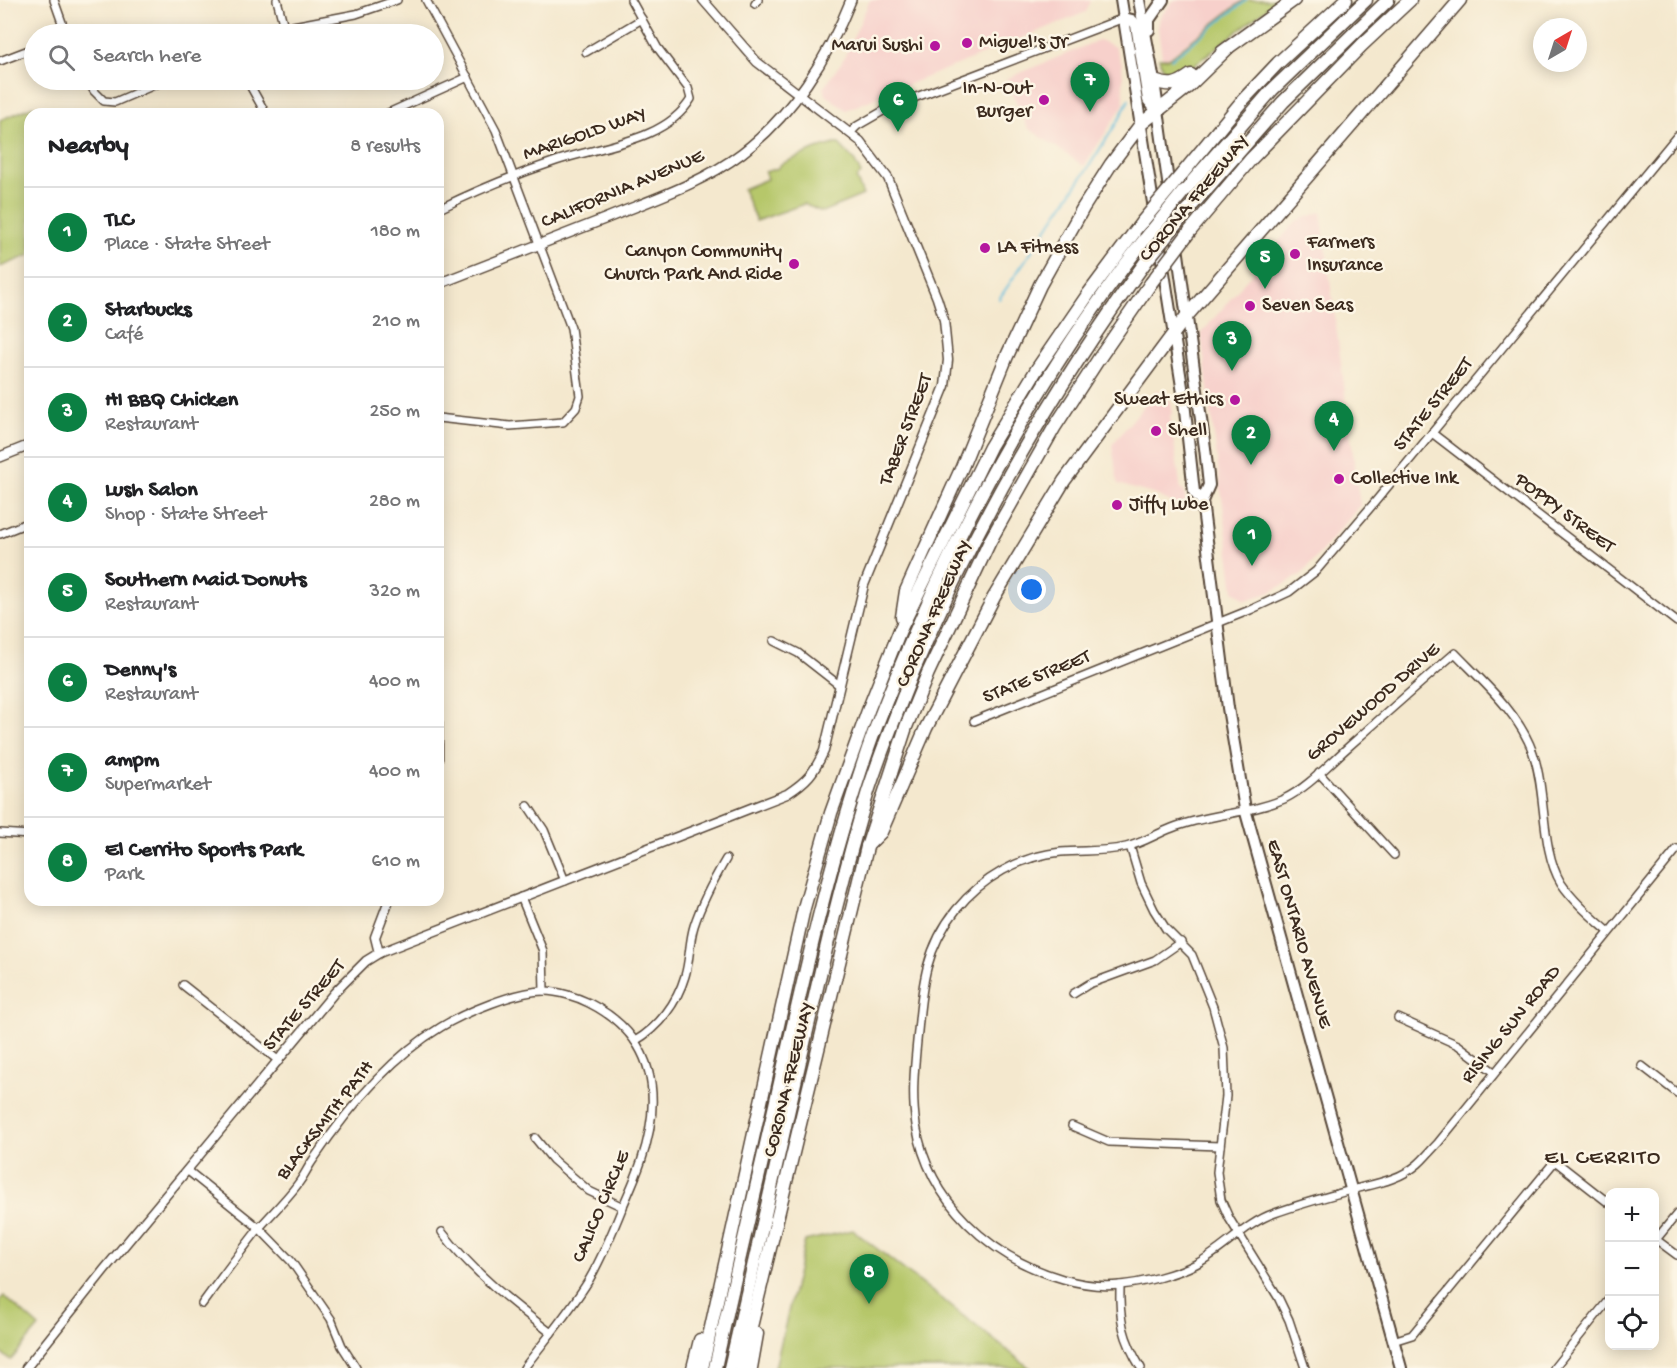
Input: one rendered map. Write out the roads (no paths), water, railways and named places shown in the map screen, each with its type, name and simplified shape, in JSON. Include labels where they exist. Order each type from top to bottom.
[{"type":"highway","points":[[1154,81],[1165,85],[1179,84],[1294,0]]},
{"type":"highway","name":"CORONA FREEWAY","points":[[702,1368],[804,908],[831,813],[853,748],[900,630],[990,447],[1037,369],[1089,293],[1142,222],[1250,93],[1278,63],[1346,0]]},
{"type":"highway","points":[[715,1368],[809,951],[836,852],[868,748],[910,644],[955,545],[1011,440],[1049,376],[1090,314],[1145,239],[1272,90],[1366,0]]},
{"type":"highway","points":[[730,1368],[840,892],[867,794],[899,706],[931,629],[996,495],[1028,437],[1107,315],[1147,260],[1187,211],[1282,102],[1388,0]]},
{"type":"highway","name":"CORONA FREEWAY","points":[[741,1368],[867,847],[906,727],[923,684],[990,541],[1054,428],[1151,283],[1190,231],[1251,159],[1362,45],[1410,0]]},
{"type":"highway","points":[[867,847],[881,832],[926,728],[994,597],[1064,481],[1185,318],[1460,0]]},
{"type":"highway","points":[[900,630],[906,591],[1040,285],[1083,208],[1111,164],[1142,124],[1189,86],[1228,48]]},
{"type":"highway","points":[[693,1368],[734,1224]]},
{"type":"highway","points":[[751,1368],[772,1236]]},
{"type":"main road","name":"CALIFORNIA AVENUE","points":[[444,282],[670,193],[713,173],[743,152],[773,125],[798,94],[826,55],[851,0]]},
{"type":"main road","name":"EAST ONTARIO AVENUE","points":[[1120,0],[1142,124],[1185,415],[1194,492],[1202,501]]},
{"type":"main road","name":"EAST ONTARIO AVENUE","points":[[1139,0],[1154,81],[1185,318],[1205,448],[1209,485],[1202,501],[1228,708],[1245,809],[1401,1368]]},
{"type":"main road","points":[[1149,55],[1149,20],[1163,0]]},
{"type":"main road","points":[[1124,18],[1132,20],[1136,25],[1148,100],[1157,111]]},
{"type":"main road","points":[[1185,415],[1195,444],[1205,448]]},
{"type":"main road","points":[[0,457],[24,447]]},
{"type":"street","points":[[54,0],[62,24]]},
{"type":"street","points":[[277,0],[283,24]]},
{"type":"street","points":[[301,24],[348,16],[397,0]]},
{"type":"street","points":[[426,0],[439,24]]},
{"type":"street","points":[[586,52],[642,20],[632,0]]},
{"type":"street","name":"TABER STREET","points":[[703,0],[757,62],[851,132],[878,163],[894,190],[944,320],[948,360],[945,386],[864,585],[824,751],[816,770]]},
{"type":"street","points":[[851,132],[857,126],[894,106],[1124,18]]},
{"type":"street","name":"MARIGOLD WAY","points":[[444,206],[469,194],[578,153],[636,138],[671,121],[684,110],[691,99],[688,88],[657,47],[642,20]]},
{"type":"street","points":[[444,33],[496,130],[572,328],[580,396],[576,408],[563,422],[510,426],[444,419]]},
{"type":"street","points":[[0,61],[24,52]]},
{"type":"street","points":[[444,88],[468,77]]},
{"type":"street","points":[[93,90],[104,101],[115,102],[143,90]]},
{"type":"street","points":[[253,90],[263,108]]},
{"type":"street","points":[[399,108],[439,90]]},
{"type":"street","name":"STATE STREET","points":[[974,721],[1219,624],[1289,592],[1316,571],[1677,136]]},
{"type":"street","name":"POPPY STREET","points":[[1431,433],[1677,622]]},
{"type":"street","points":[[0,534],[24,524]]},
{"type":"street","points":[[774,642],[798,654],[839,685]]},
{"type":"street","name":"GROVEWOOD DRIVE","points":[[1120,1286],[1074,1282],[1029,1267],[1011,1258],[970,1228],[935,1180],[924,1155],[916,1126],[913,1087],[922,985],[940,930],[959,906],[981,885],[1007,867],[1031,858],[1059,852],[1107,851],[1130,846],[1151,839],[1172,828],[1283,799],[1319,773],[1455,653],[1515,719],[1525,735],[1539,773],[1549,850],[1560,882],[1579,905],[1610,932]]},
{"type":"street","name":"STATE STREET","points":[[26,1368],[334,993],[366,961],[379,953],[787,794],[805,782],[816,770]]},
{"type":"street","points":[[1319,773],[1394,855]]},
{"type":"street","points":[[528,806],[544,830],[565,881]]},
{"type":"street","points":[[0,833],[24,835]]},
{"type":"street","points":[[1130,846],[1141,883],[1154,910],[1166,929],[1192,955],[1213,1007],[1224,1048],[1226,1096],[1217,1172],[1221,1200],[1229,1218],[1278,1297],[1289,1320],[1305,1368]]},
{"type":"street","name":"RISING SUN ROAD","points":[[1120,1286],[1168,1275],[1197,1264],[1239,1233],[1270,1214],[1386,1182],[1417,1166],[1677,849]]},
{"type":"street","points":[[635,1041],[662,1018],[676,998],[686,975],[693,930],[704,897],[726,859]]},
{"type":"street","points":[[521,897],[543,951],[544,991]]},
{"type":"street","points":[[379,953],[375,937],[387,906]]},
{"type":"street","points":[[1073,994],[1089,984],[1155,960],[1181,942]]},
{"type":"street","points":[[183,985],[279,1061]]},
{"type":"street","name":"BLACKSMITH PATH","points":[[202,1304],[260,1228],[300,1182],[312,1161],[338,1126],[385,1070],[442,1026],[512,997],[544,991],[584,1000],[605,1011],[621,1023],[635,1041]]},
{"type":"street","points":[[1398,1018],[1458,1045],[1494,1072]]},
{"type":"street","name":"CALICO CIRCLE","points":[[524,1368],[589,1279],[608,1244],[641,1163],[653,1105],[650,1074],[635,1041]]},
{"type":"street","points":[[1642,1066],[1677,1093]]},
{"type":"street","points":[[1072,1126],[1109,1142],[1220,1146]]},
{"type":"street","points":[[535,1138],[553,1160],[589,1191],[623,1207]]},
{"type":"street","points":[[1393,1341],[1412,1335],[1555,1161],[1605,1200]]},
{"type":"street","points":[[187,1170],[260,1228],[291,1261],[331,1319],[342,1346],[356,1368]]},
{"type":"street","points":[[1659,1235],[1677,1214]]},
{"type":"street","points":[[442,1232],[461,1257],[506,1299],[551,1333]]},
{"type":"street","points":[[1658,1242],[1677,1255]]},
{"type":"street","points":[[1120,1286],[1119,1310],[1122,1331],[1141,1368]]},
{"type":"street","points":[[1554,1368],[1605,1304]]},
{"type":"waterway","points":[[1171,59],[1247,0]]},
{"type":"waterway","points":[[999,299],[1088,168],[1121,116],[1129,99]]},
{"type":"place","name":"Miguel's Jr","points":[[967,43]]},
{"type":"place","name":"Marui Sushi","points":[[935,46]]},
{"type":"place","name":"In-N-Out Burger","points":[[1044,100]]},
{"type":"place","name":"ampm","points":[[1090,112]]},
{"type":"place","name":"Denny's","points":[[898,132]]},
{"type":"place","name":"LA Fitness","points":[[985,248]]},
{"type":"place","name":"Farmers Insurance","points":[[1295,254]]},
{"type":"place","name":"Canyon Community Church Park And Ride","points":[[794,264]]},
{"type":"place","name":"Southern Maid Donuts","points":[[1265,289]]},
{"type":"place","name":"Seven Seas","points":[[1250,306]]},
{"type":"place","name":"HI BBQ Chicken","points":[[1232,371]]},
{"type":"place","name":"Sweat Ethics","points":[[1235,400]]},
{"type":"place","name":"Shell","points":[[1156,431]]},
{"type":"place","name":"Lush Salon","points":[[1334,451]]},
{"type":"place","name":"Starbucks","points":[[1251,465]]},
{"type":"place","name":"Collective Ink","points":[[1339,479]]},
{"type":"place","name":"Jiffy Lube","points":[[1117,505]]},
{"type":"place","name":"TLC","points":[[1252,566]]},
{"type":"place","name":"El Cerrito Sports Park","points":[[869,1304]]},
{"type":"district","name":"EL CERRITO","points":[[1603,1159]]}]
